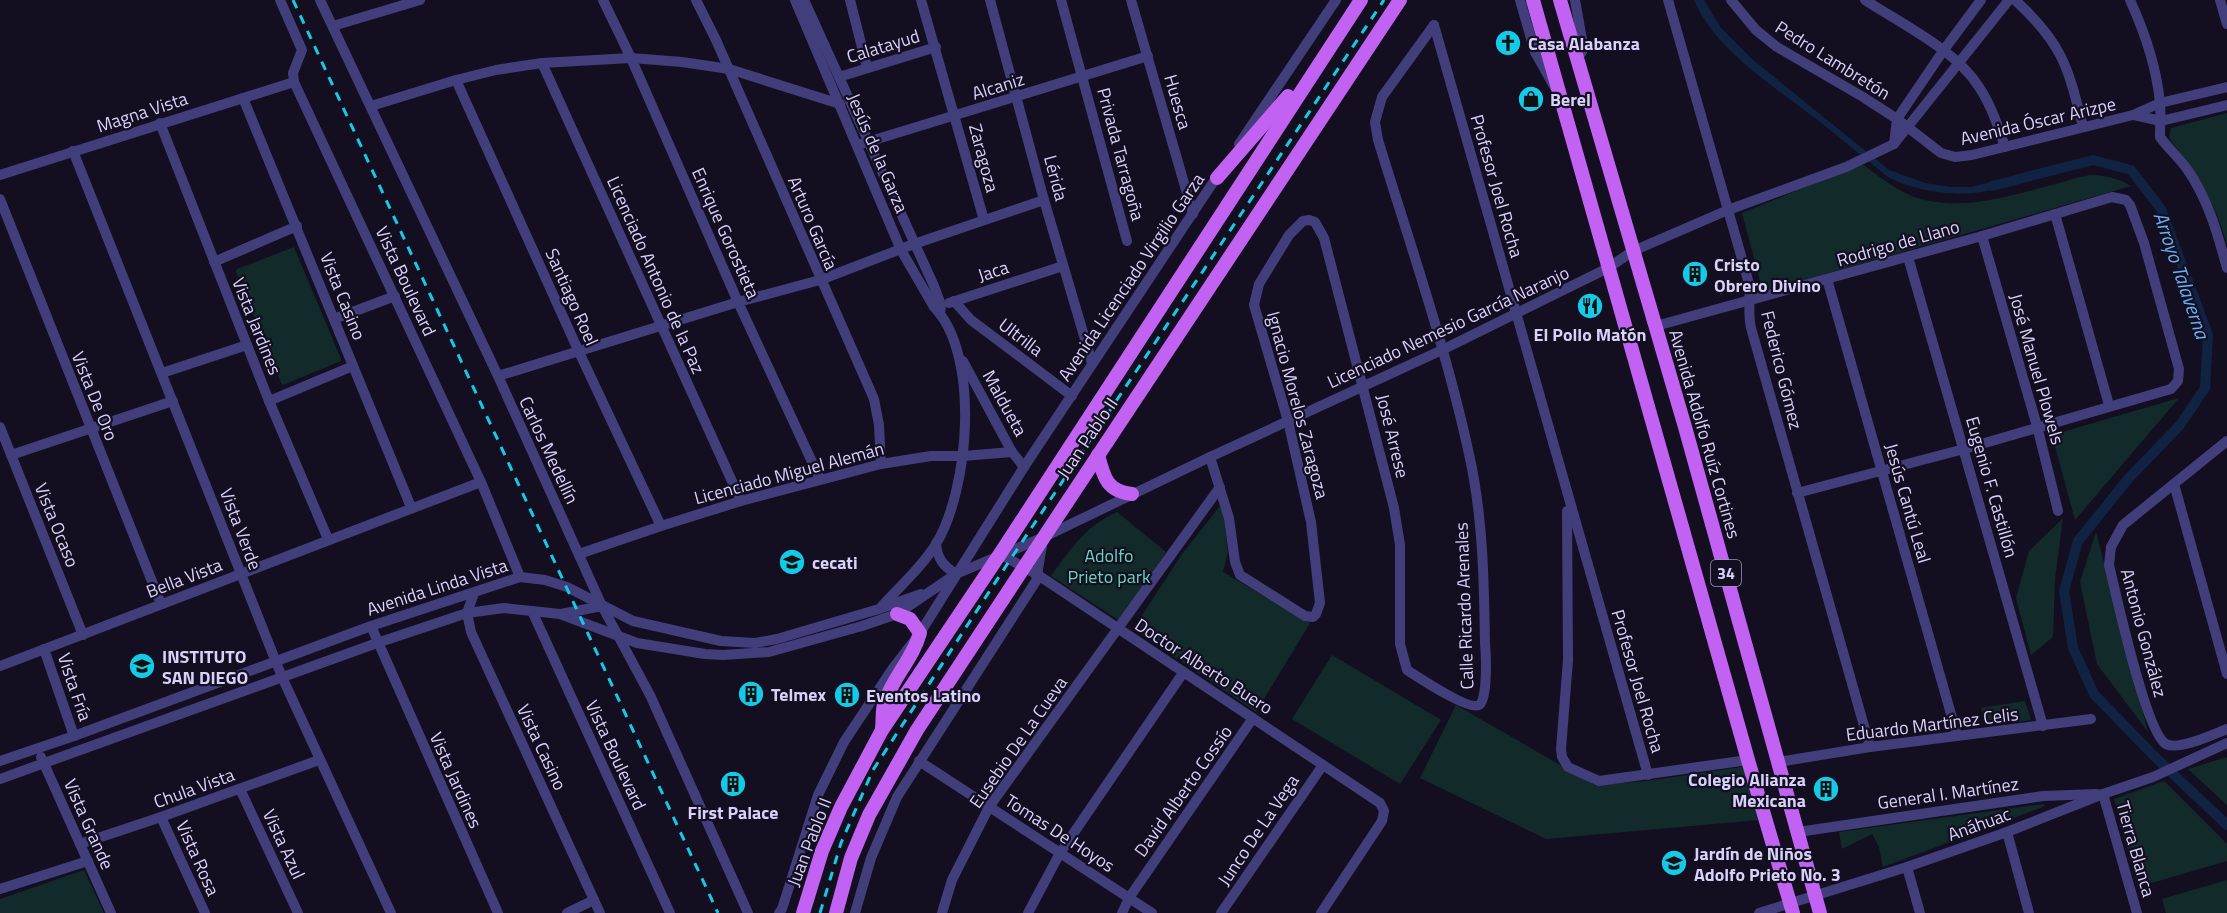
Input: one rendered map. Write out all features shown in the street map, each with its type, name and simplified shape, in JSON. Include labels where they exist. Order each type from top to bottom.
[{"type":"main road","name":"Juan Pablo II","points":[[803,913],[822,851],[841,807],[882,730],[1000,554],[1321,58],[1361,0]]},
{"type":"main road","name":"Juan Pablo II","points":[[836,913],[851,858],[869,815],[917,730],[1400,0]]},
{"type":"main road","name":"34","points":[[1533,0],[1792,908]]},
{"type":"main road","name":"Avenida Adolfo Ruíz Cortines","points":[[1560,0],[1656,326],[1820,913]]},
{"type":"main road","points":[[1217,178],[1321,58]]},
{"type":"main road","points":[[1098,455],[1108,483],[1121,493],[1132,494]]},
{"type":"main road","points":[[882,730],[884,705],[917,644],[920,633],[910,619],[897,614]]},
{"type":"street","points":[[280,0],[302,50],[293,73],[294,82]]},
{"type":"street","name":"Carlos Medellín","points":[[320,0],[498,376],[602,606],[650,695],[748,913]]},
{"type":"street","points":[[333,27],[420,0]]},
{"type":"street","name":"Enrique Gorostieta","points":[[603,0],[820,479]]},
{"type":"street","name":"Arturo García","points":[[696,0],[729,69],[874,399],[879,425],[881,464]]},
{"type":"street","name":"Jesús de la Garza","points":[[795,0],[840,104],[914,244],[938,308],[959,354],[966,424],[956,494],[936,543],[879,609]]},
{"type":"street","name":"Jesús de la Garza","points":[[804,0],[839,77],[901,250],[938,308]]},
{"type":"street","points":[[849,0],[867,67]]},
{"type":"street","name":"Zaragoza","points":[[921,0],[984,220]]},
{"type":"street","name":"Lérida","points":[[990,0],[1044,200],[1092,363]]},
{"type":"street","name":"Privada Tarragoña","points":[[1061,0],[1127,241]]},
{"type":"street","name":"Huesca","points":[[1131,0],[1193,214]]},
{"type":"street","name":"Avenida Licenciado Virgilio Garza","points":[[956,574],[1092,363],[1336,0]]},
{"type":"street","points":[[1520,0],[1535,52],[1559,95]]},
{"type":"street","points":[[1575,0],[1583,45],[1582,52],[1576,59]]},
{"type":"street","name":"Federico Gómez","points":[[1668,0],[1748,280],[1751,300],[1748,312],[1751,328],[1870,747]]},
{"type":"street","name":"Pedro Lambretón","points":[[1731,0],[1756,30],[1777,47],[1849,88],[1897,119],[1931,147],[1949,157]]},
{"type":"street","points":[[1864,0],[1905,24],[1958,62],[1978,85],[1989,105],[2005,147]]},
{"type":"street","points":[[1894,144],[1897,119],[1981,0]]},
{"type":"street","points":[[1894,144],[2009,0]]},
{"type":"street","points":[[2015,0],[2035,18],[2062,56],[2069,73],[2083,127]]},
{"type":"street","points":[[2130,0],[2139,19],[2157,78],[2161,121],[2160,137],[2185,166],[2209,208],[2227,268]]},
{"type":"street","points":[[2220,0],[2227,24]]},
{"type":"street","name":"Profesor Joel Rocha","points":[[1375,122],[1382,97],[1434,24],[1648,775],[1599,781],[1568,767],[1562,757],[1568,660],[1567,496]]},
{"type":"street","name":"Calatayud","points":[[839,77],[936,47]]},
{"type":"street","name":"Alcaniz","points":[[862,143],[1018,98],[1148,56]]},
{"type":"street","points":[[371,106],[456,80],[542,63],[631,58],[729,69],[840,104]]},
{"type":"street","name":"Licenciado Antonio de la Paz","points":[[542,63],[741,501]]},
{"type":"street","name":"Santiago Roel","points":[[456,80],[579,352],[661,526]]},
{"type":"street","name":"Magna Vista","points":[[0,175],[294,82]]},
{"type":"street","name":"Vista Boulevard","points":[[294,82],[481,482],[520,577]]},
{"type":"street","name":"Avenida Óscar Arizpe","points":[[1949,157],[1962,157],[2133,115],[2160,103],[2227,87]]},
{"type":"street","name":"Vista Casino","points":[[243,98],[411,507]]},
{"type":"street","name":"Avenida Óscar Arizpe","points":[[2133,115],[2161,121],[2227,105]]},
{"type":"street","name":"Calle Ricardo Arenales","points":[[1375,122],[1378,140],[1442,350],[1470,455],[1483,552],[1486,666],[1482,702],[1475,706],[1463,702],[1407,670]]},
{"type":"street","name":"Vista Jardines","points":[[160,123],[269,401],[328,539]]},
{"type":"street","name":"Licenciado Nemesio García Naranjo","points":[[1000,554],[1044,537],[1516,315],[1608,268],[1633,251],[1728,210],[1845,166],[1894,144]]},
{"type":"street","name":"Vista Verde","points":[[73,151],[275,661],[391,913]]},
{"type":"street","name":"Rodrigo de Llano","points":[[1656,326],[1908,257],[2112,197],[2126,200],[2133,213],[2144,243],[2179,369],[2178,381],[2171,389],[2109,405]]},
{"type":"street","name":"Vista De Oro","points":[[0,199],[161,604]]},
{"type":"street","points":[[498,376],[738,302],[820,280],[914,244],[1044,200]]},
{"type":"street","points":[[1797,494],[2109,405],[2055,214]]},
{"type":"street","name":"José Arrese","points":[[1310,220],[1315,222],[1324,238],[1394,508],[1400,545],[1400,644],[1407,670]]},
{"type":"street","name":"Ignacio Morelos Zaragoza","points":[[1220,487],[1229,518],[1235,562],[1240,575],[1305,616],[1316,614],[1320,603],[1311,522],[1288,421],[1254,305],[1259,284],[1289,235],[1296,226],[1310,220]]},
{"type":"street","points":[[214,262],[297,226]]},
{"type":"street","name":"José Manuel Plowels","points":[[1982,236],[2037,426],[2058,512]]},
{"type":"street","name":"Eugenio F. Castillón","points":[[1908,257],[2043,726]]},
{"type":"street","name":"Jaca","points":[[938,308],[1063,266]]},
{"type":"street","name":"Jesús Cantú Leal","points":[[1827,279],[1957,735]]},
{"type":"street","points":[[334,319],[395,296]]},
{"type":"street","name":"Ultrilla","points":[[954,301],[971,320],[1072,396]]},
{"type":"street","points":[[162,374],[247,345]]},
{"type":"street","name":"Maldueta","points":[[959,354],[1012,452],[1024,466]]},
{"type":"street","points":[[269,401],[353,366]]},
{"type":"street","points":[[11,455],[173,401]]},
{"type":"street","name":"Vista Ocaso","points":[[0,427],[83,634]]},
{"type":"street","name":"Antonio González","points":[[2227,441],[2123,525],[2111,547],[2109,565],[2144,701],[2155,731],[2160,738],[2166,744],[2180,745],[2227,729]]},
{"type":"street","name":"Licenciado Miguel Alemán","points":[[579,554],[741,501],[881,464],[931,456],[1012,452]]},
{"type":"street","points":[[1210,457],[1220,487]]},
{"type":"street","name":"Bella Vista","points":[[0,666],[481,482]]},
{"type":"street","points":[[2174,484],[2227,674]]},
{"type":"street","name":"Eusebio De La Cueva","points":[[942,913],[952,880],[989,807],[1220,487]]},
{"type":"street","points":[[855,913],[860,890],[897,796],[1036,581],[1044,537]]},
{"type":"street","points":[[779,913],[818,795],[844,742],[893,668],[945,596],[956,574],[939,558],[936,543]]},
{"type":"street","name":"Doctor Alberto Buero","points":[[1000,554],[1038,574],[1118,630],[1376,799],[1384,811],[1382,820],[1321,913]]},
{"type":"street","name":"Avenida Linda Vista","points":[[0,779],[377,643],[467,613],[504,608],[560,614],[637,643],[705,654],[750,654],[779,649],[897,614],[956,574],[1000,554]]},
{"type":"street","name":"Avenida Linda Vista","points":[[0,761],[74,736],[371,626],[520,577],[545,579],[567,586],[633,621],[722,640],[755,643],[777,639],[879,609],[925,593]]},
{"type":"street","points":[[467,613],[474,592]]},
{"type":"street","points":[[560,614],[602,606]]},
{"type":"street","name":"Vista Boulevard","points":[[532,611],[670,913]]},
{"type":"street","name":"Vista Casino","points":[[467,613],[471,632],[600,913]]},
{"type":"street","name":"Vista Jardines","points":[[371,626],[498,913]]},
{"type":"street","name":"Vista Fría","points":[[44,649],[74,736]]},
{"type":"street","points":[[1028,913],[1060,853],[1183,673]]},
{"type":"street","name":"David Alberto Cossío","points":[[1122,913],[1129,898],[1253,718]]},
{"type":"street","name":"Eduardo Martínez Celis","points":[[1778,762],[1957,735],[2091,719]]},
{"type":"street","name":"Anáhuac","points":[[1759,913],[1792,908],[1815,896],[2007,832],[2153,777],[2227,743]]},
{"type":"street","name":"Vista Grande","points":[[37,748],[111,913]]},
{"type":"street","name":"Chula Vista","points":[[80,844],[320,760]]},
{"type":"street","points":[[1648,775],[1748,760]]},
{"type":"street","name":"Tomas De Hoyos","points":[[919,761],[1152,913]]},
{"type":"street","name":"Junco De La Vega","points":[[1221,913],[1323,765]]},
{"type":"street","name":"Vista Azul","points":[[240,789],[298,913]]},
{"type":"street","name":"General I. Martínez","points":[[1798,832],[2043,796],[2103,794]]},
{"type":"street","name":"Tierra Blanca","points":[[2103,794],[2137,913]]},
{"type":"street","name":"Vista Rosa","points":[[161,817],[205,913]]},
{"type":"street","points":[[2007,832],[2030,913]]},
{"type":"street","points":[[0,889],[88,861]]},
{"type":"street","points":[[1907,867],[1920,913]]},
{"type":"street","points":[[567,913],[594,900]]},
{"type":"green space","points":[[2227,113],[2227,245],[2204,188],[2169,138],[2171,128]]},
{"type":"green space","points":[[1862,164],[1911,196],[1946,203],[1994,199],[2092,175],[2112,178],[2131,186],[1763,292],[1742,213]]},
{"type":"green space","points":[[294,247],[341,361],[283,385],[236,272],[237,269]]},
{"type":"green space","points":[[2179,398],[2075,520],[2052,435]]},
{"type":"green space","points":[[1220,506],[1223,508],[1228,552],[1223,572],[1310,623],[1256,712],[1138,632],[1137,623],[1182,554]]},
{"type":"green space","name":"Adolfo Prieto park","points":[[1117,512],[1166,552],[1120,621],[1051,576],[1087,531]]},
{"type":"green space","points":[[2063,518],[2055,579],[2053,637],[2031,655],[2016,598],[2029,551]]},
{"type":"green space","points":[[2096,532],[2148,732],[2097,664],[2080,582]]},
{"type":"green space","points":[[1332,655],[1441,720],[1400,784],[1292,719]]},
{"type":"green space","points":[[2025,701],[2031,720],[1986,726],[1981,708]]},
{"type":"green space","points":[[1456,705],[1595,785],[1647,781],[1747,766],[1751,799],[1759,820],[1546,839],[1420,778]]},
{"type":"green space","points":[[2227,757],[2227,805],[2188,769]]},
{"type":"green space","points":[[2164,781],[2227,844],[2227,861],[2138,887],[2114,799]]},
{"type":"green space","points":[[2044,804],[2045,806],[1883,867],[1879,847],[1872,834],[1842,849],[1839,832]]},
{"type":"green space","points":[[84,870],[104,913],[0,913],[0,899]]},
{"type":"green space","points":[[2227,880],[2227,913],[2166,913],[2162,899]]},
{"type":"water","points":[[1694,0],[1704,0],[1721,28],[1753,60],[1889,170],[1925,183],[1951,187],[1971,187],[2004,179],[2005,186],[1963,194],[1929,191],[1888,177],[1732,53],[1704,19]]},
{"type":"waterway","name":"Arroyo Talaverna","points":[[1992,186],[2093,160],[2131,170],[2161,209],[2208,335],[2205,388],[2180,425],[2128,479],[2078,541],[2064,591],[2073,648],[2094,694],[2152,754],[2227,825]]},
{"type":"railway","points":[[293,0],[718,913]]},
{"type":"railway","points":[[820,913],[841,843],[873,770],[1006,566],[1384,0]]},
{"type":"place","name":"Casa Alabanza","points":[[1508,43]]},
{"type":"place","name":"Berel","points":[[1531,99]]},
{"type":"place","name":"Cristo Obrero Divino","points":[[1695,274]]},
{"type":"place","name":"El Pollo Matón","points":[[1590,306]]},
{"type":"place","name":"cecati","points":[[792,562]]},
{"type":"place","name":"INSTITUTO SAN DIEGO","points":[[142,666]]},
{"type":"place","name":"Telmex","points":[[751,694]]},
{"type":"place","name":"Eventos Latino","points":[[847,695]]},
{"type":"place","name":"First Palace","points":[[733,784]]},
{"type":"place","name":"Colegio Alianza Mexicana","points":[[1826,789]]},
{"type":"place","name":"Jardín de Niños Adolfo Prieto No. 3","points":[[1674,863]]}]
